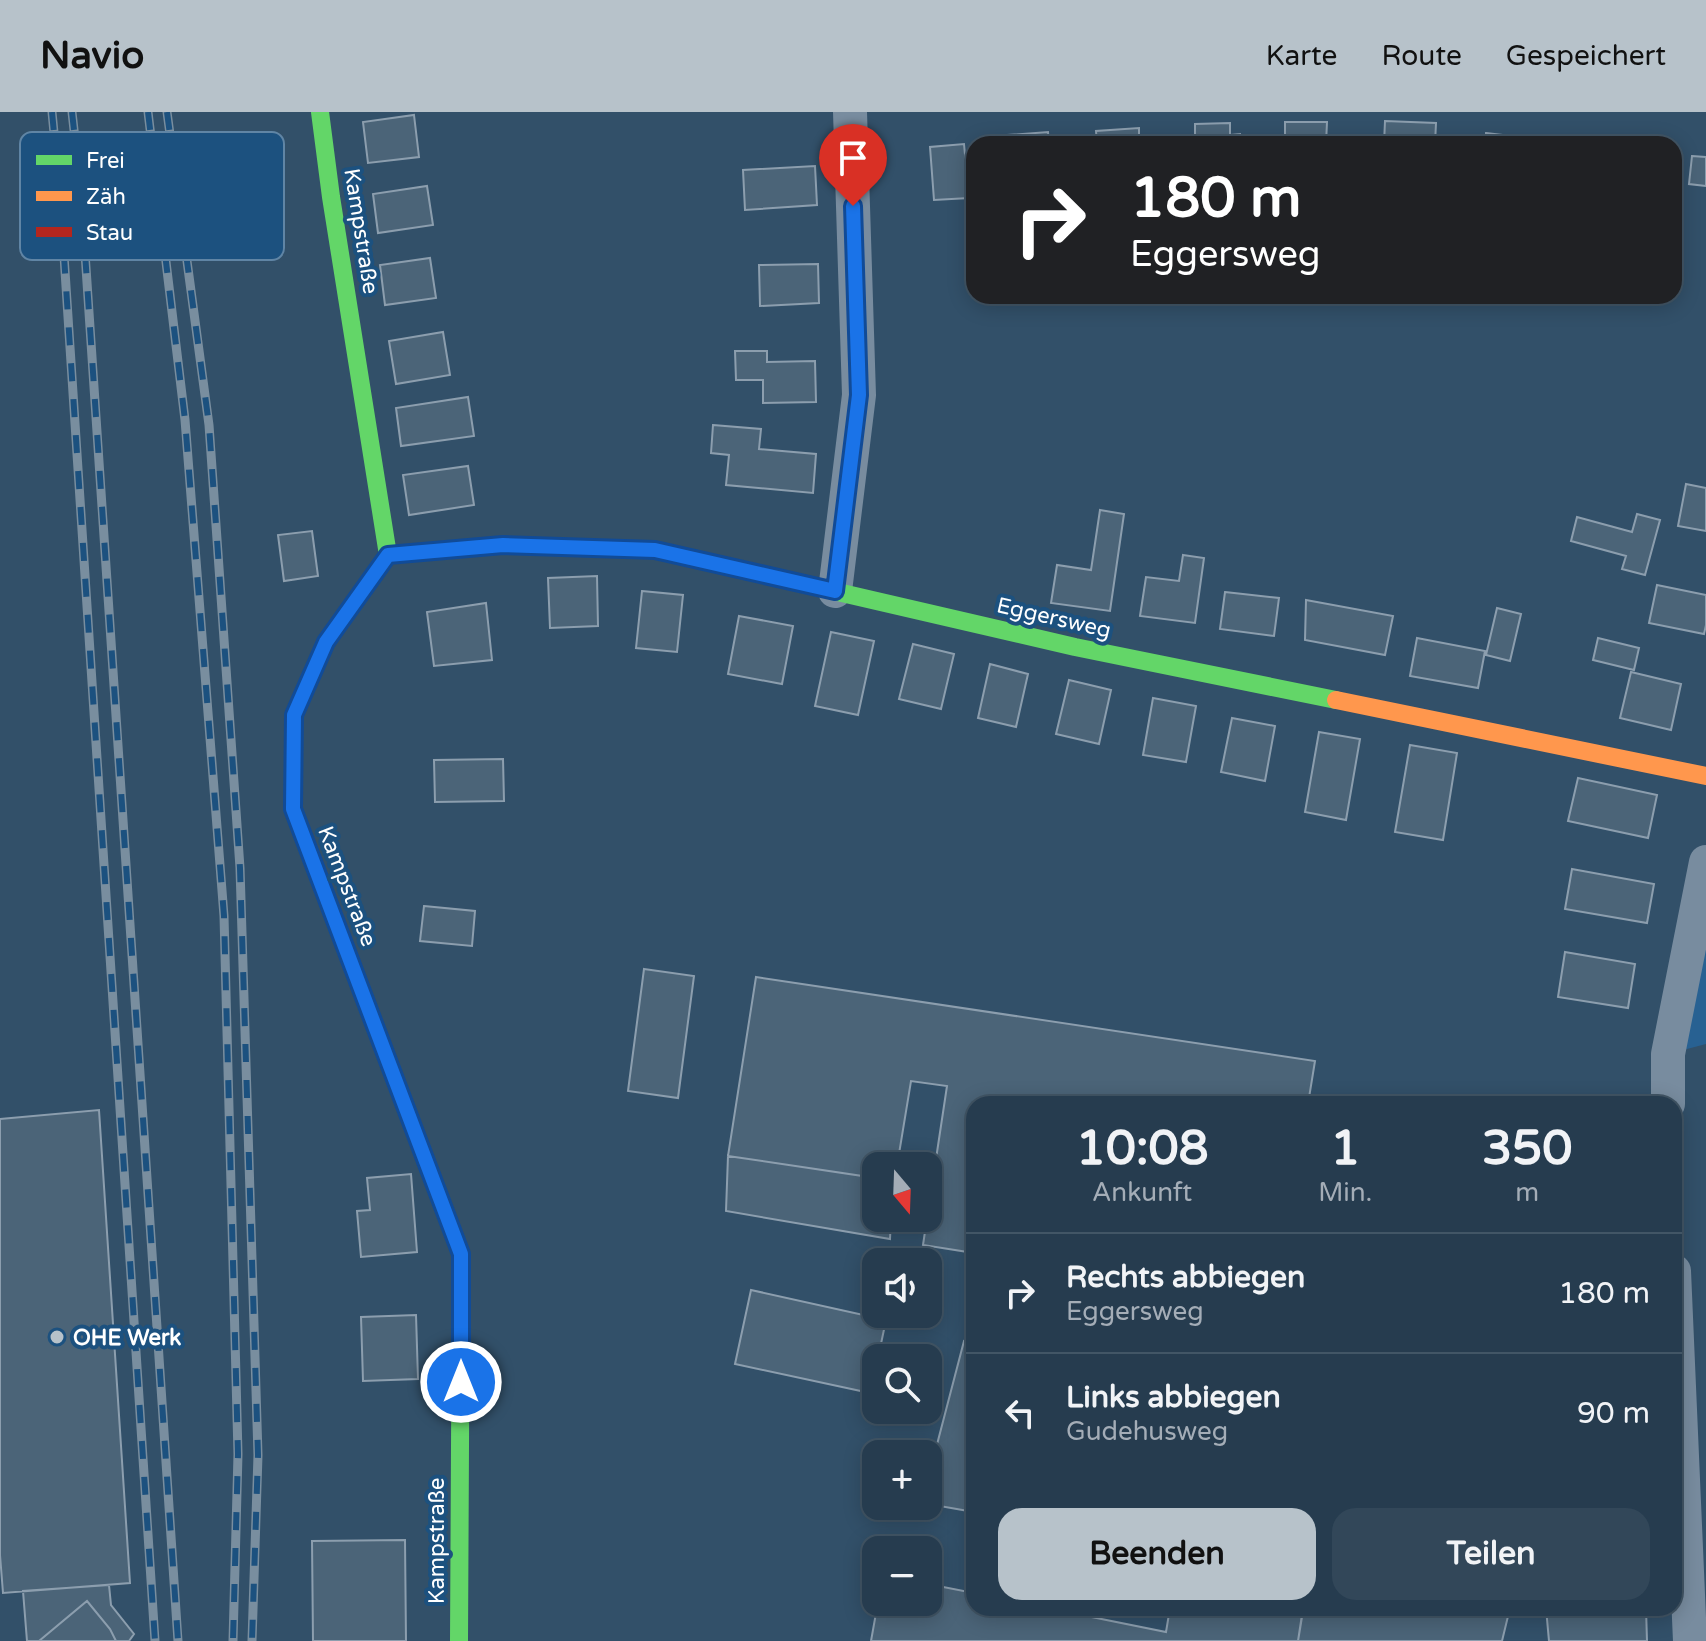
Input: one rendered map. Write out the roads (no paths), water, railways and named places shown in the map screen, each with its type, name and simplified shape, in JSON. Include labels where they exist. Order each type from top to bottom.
[{"type":"street","name":"Kampstraße","points":[[320,112],[388,555],[326,642],[294,715],[293,809],[461,1254],[459,1641]]},
{"type":"street","points":[[835,591],[859,395],[850,112]]},
{"type":"street","name":"Eggersweg","points":[[388,555],[503,545],[655,550],[1075,647],[1706,776]]},
{"type":"street","points":[[1668,1096],[1668,1054],[1706,862]]},
{"type":"street","points":[[1682,1456],[1690,1641]]},
{"type":"railway","points":[[52,112],[54,132]]},
{"type":"railway","points":[[72,112],[74,132]]},
{"type":"railway","points":[[148,112],[150,132]]},
{"type":"railway","points":[[167,112],[170,132]]},
{"type":"railway","points":[[64,260],[155,1641]]},
{"type":"railway","points":[[85,260],[178,1641]]},
{"type":"railway","points":[[166,260],[185,420],[224,916],[238,1454],[233,1641]]},
{"type":"railway","points":[[187,260],[209,425],[240,868],[258,1455],[252,1641]]},
{"type":"place","name":"OHE Werk","points":[[57,1337]]}]
